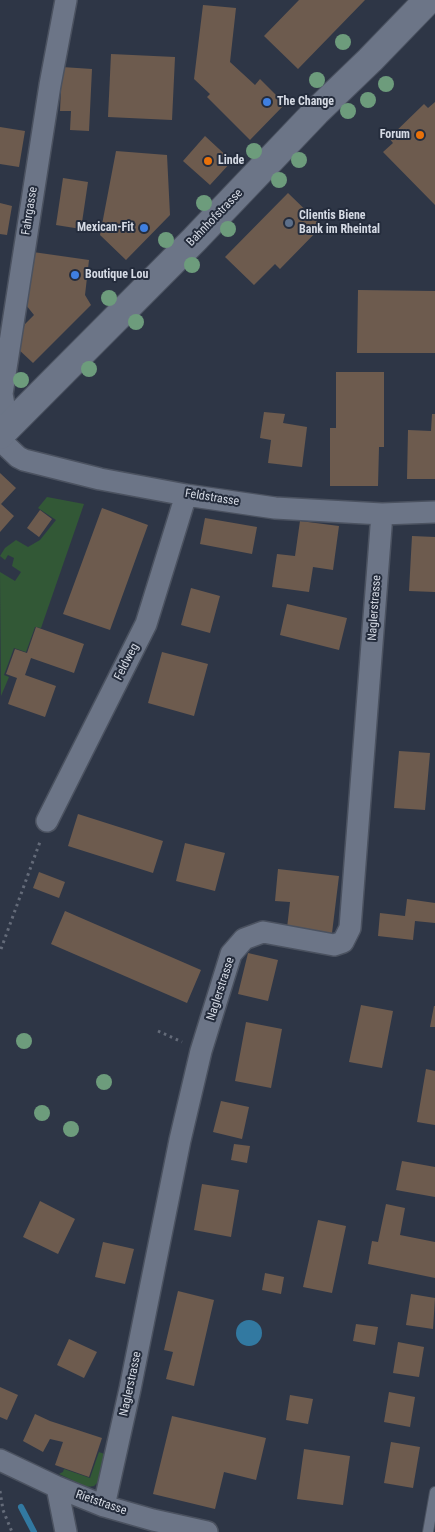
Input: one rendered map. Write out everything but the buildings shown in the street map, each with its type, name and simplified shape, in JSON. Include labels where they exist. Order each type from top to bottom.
[{"type":"main road","name":"Bahnhofstrasse","points":[[5,431],[428,0]]},
{"type":"street","name":"Fahrgasse","points":[[5,431],[2,394],[50,85],[66,0]]},
{"type":"street","name":"Feldstrasse","points":[[5,431],[18,457],[100,479],[275,508],[382,514],[435,512]]},
{"type":"street","name":"Feldweg","points":[[47,821],[146,624],[186,494]]},
{"type":"street","name":"Naglerstrasse","points":[[104,1506],[130,1389],[180,1140],[201,1051],[231,954],[244,939],[263,932],[334,945],[343,942],[350,928],[382,514]]},
{"type":"street","name":"Rietstrasse","points":[[0,1460],[56,1487],[104,1506],[153,1520],[207,1532]]},
{"type":"street","points":[[56,1487],[66,1532]]},
{"type":"lane","points":[[428,1532],[435,1492]]},
{"type":"path","points":[[1,949],[47,821]]},
{"type":"path","points":[[0,1491],[3,1510],[12,1532]]},
{"type":"green space","points":[[47,497],[84,504],[41,628],[35,627],[26,652],[14,648],[4,675],[9,677],[1,696],[0,572],[15,581],[21,572],[12,566],[14,558],[8,555],[5,560],[0,556],[5,548],[16,540],[28,547],[40,540],[56,520],[38,508]]},
{"type":"green space","points":[[99,1452],[107,1455],[103,1461],[98,1482],[94,1486],[87,1487],[59,1474],[64,1469],[90,1478]]},
{"type":"water","points":[[249,1320],[258,1324],[262,1333],[258,1342],[249,1346],[240,1342],[236,1333],[240,1324]]},
{"type":"waterway","points":[[21,1507],[34,1532]]},
{"type":"place","name":"The Change","points":[[267,102]]},
{"type":"place","name":"Forum","points":[[420,135]]},
{"type":"place","name":"Linde","points":[[208,161]]},
{"type":"place","name":"Clientis Biene Bank im Rheintal","points":[[289,223]]},
{"type":"place","name":"Mexican-Fit","points":[[144,228]]},
{"type":"place","name":"Boutique Lou","points":[[75,275]]}]
